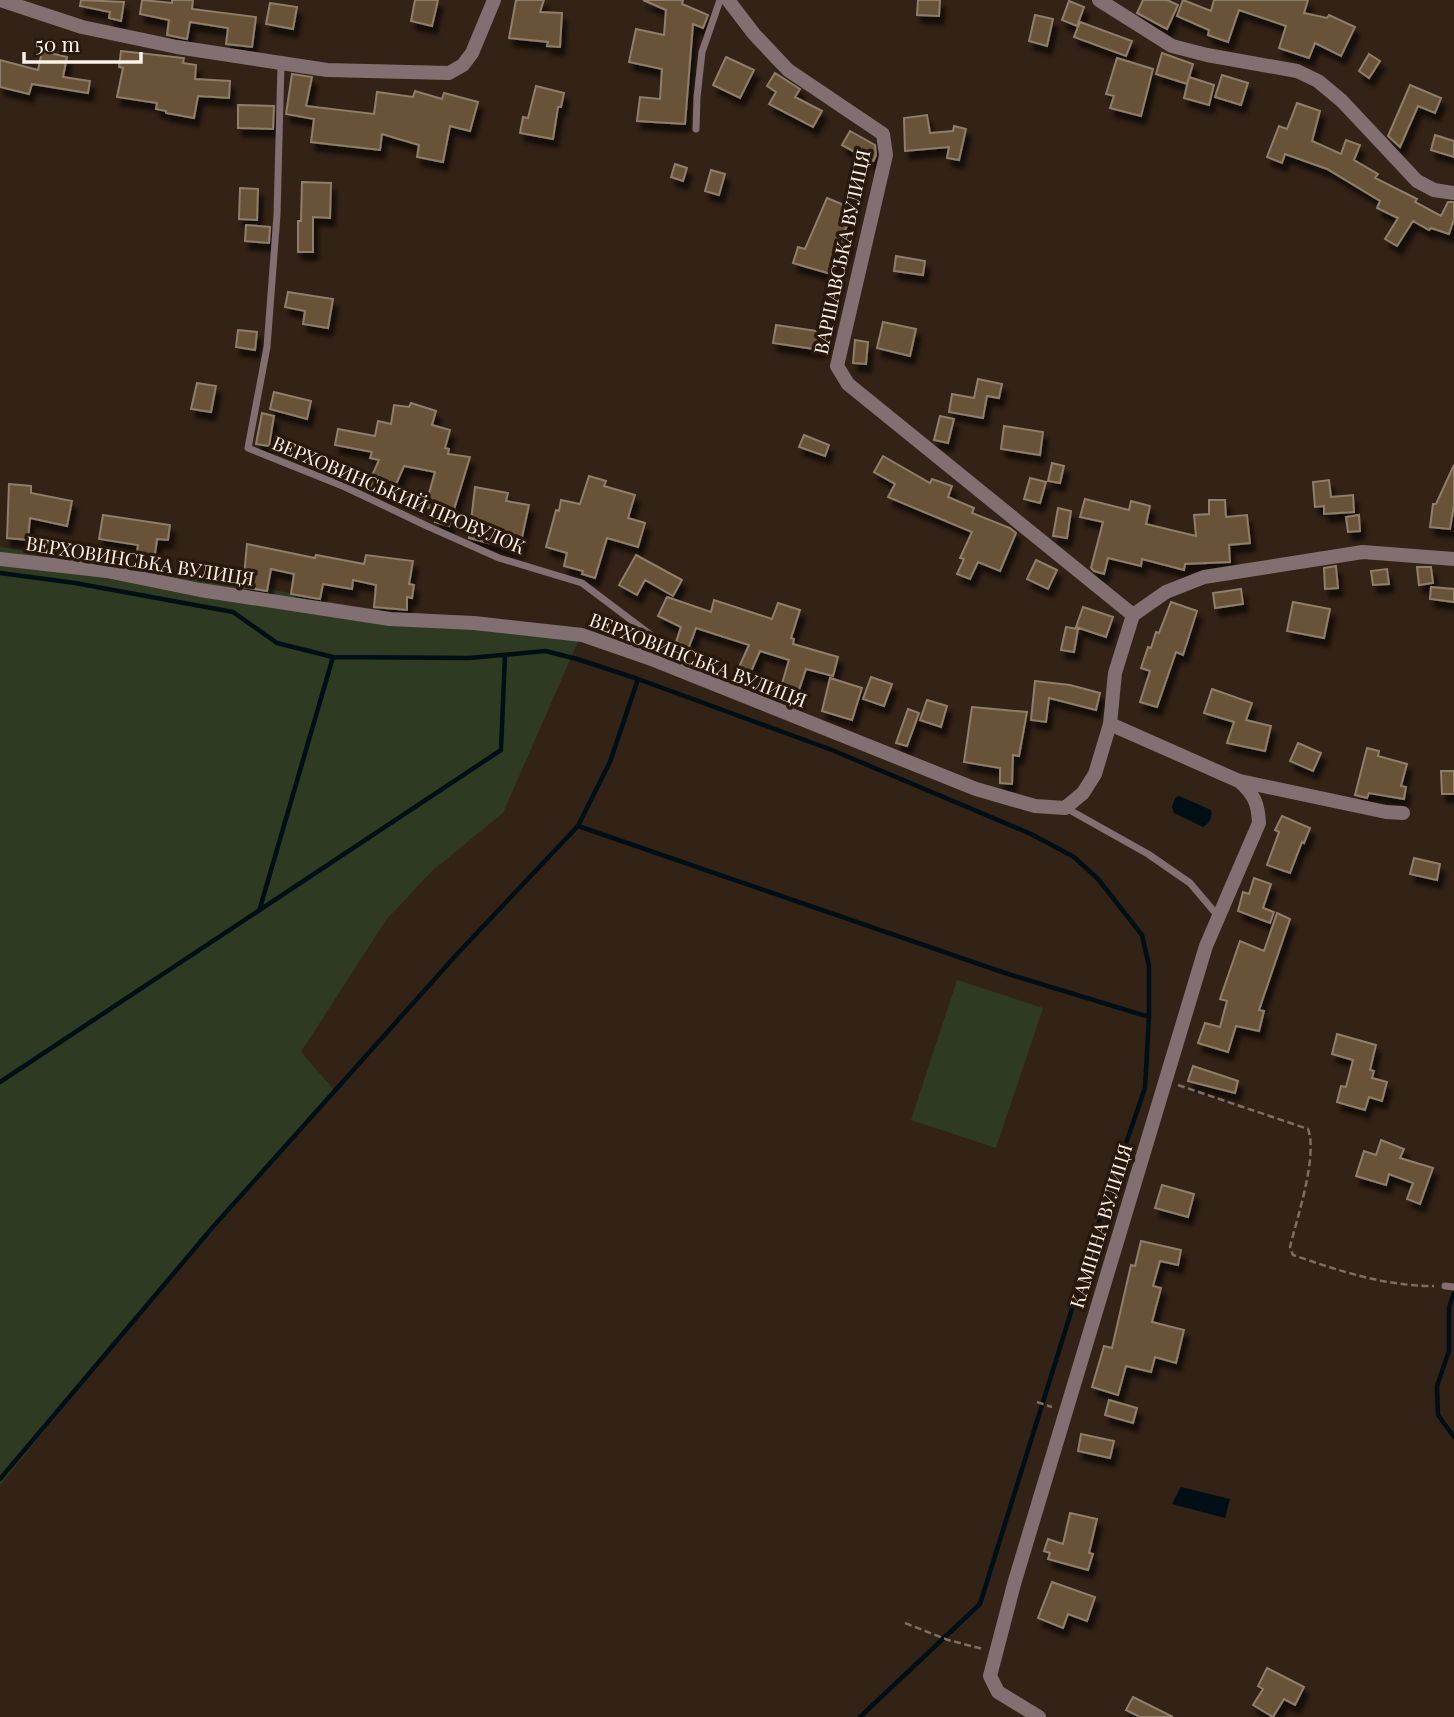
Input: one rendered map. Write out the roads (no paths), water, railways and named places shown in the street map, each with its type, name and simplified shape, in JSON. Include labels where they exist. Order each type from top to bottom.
[{"type":"street","points":[[0,0],[82,27],[177,47],[327,70],[449,73],[463,65],[472,53],[494,0]]},
{"type":"street","name":"ВАРШАВСЬКА ВУЛИЦЯ","points":[[728,0],[754,34],[788,70],[883,134],[887,155],[837,366],[848,384],[1133,614]]},
{"type":"street","points":[[1098,0],[1172,46],[1297,71],[1318,81],[1342,101],[1417,181],[1434,190],[1454,193]]},
{"type":"street","points":[[1065,808],[1083,793],[1095,774],[1110,724],[1115,673],[1133,614],[1166,592],[1204,577],[1363,552],[1454,559]]},
{"type":"street","name":"ВЕРХОВИНСЬКА ВУЛИЦЯ","points":[[0,559],[107,571],[200,590],[390,619],[474,623],[582,635],[680,671],[976,789],[1035,806],[1065,808]]},
{"type":"street","points":[[1110,724],[1239,781],[1386,812],[1403,813]]},
{"type":"street","name":"КАМІННА ВУЛИЦЯ","points":[[1039,1717],[998,1692],[990,1676],[1014,1584],[1206,946],[1259,822],[1258,804],[1252,792],[1239,781]]},
{"type":"lane","points":[[696,129],[702,52],[720,0]]},
{"type":"lane","name":"ВЕРХОВИНСЬКИЙ ПРОВУЛОК","points":[[281,63],[276,215],[267,347],[248,448],[345,487],[499,558],[582,583],[652,635],[680,671]]},
{"type":"lane","points":[[1065,808],[1148,854],[1190,883],[1217,916]]},
{"type":"waterway","points":[[0,573],[75,583],[233,612],[277,643],[333,657]]},
{"type":"waterway","points":[[260,908],[333,657],[469,658],[545,651],[638,679],[832,750],[1031,834],[1074,857],[1098,879],[1142,935],[1149,966],[1145,1088],[1101,1216],[980,1604],[860,1717]]},
{"type":"waterway","points":[[0,1082],[501,750],[505,655]]},
{"type":"waterway","points":[[0,1479],[212,1228],[458,953],[578,826],[610,762],[638,679]]},
{"type":"waterway","points":[[578,826],[1008,974],[1149,1017]]},
{"type":"waterway","points":[[1454,1293],[1449,1308],[1449,1351],[1437,1386],[1438,1415],[1454,1437]]}]
